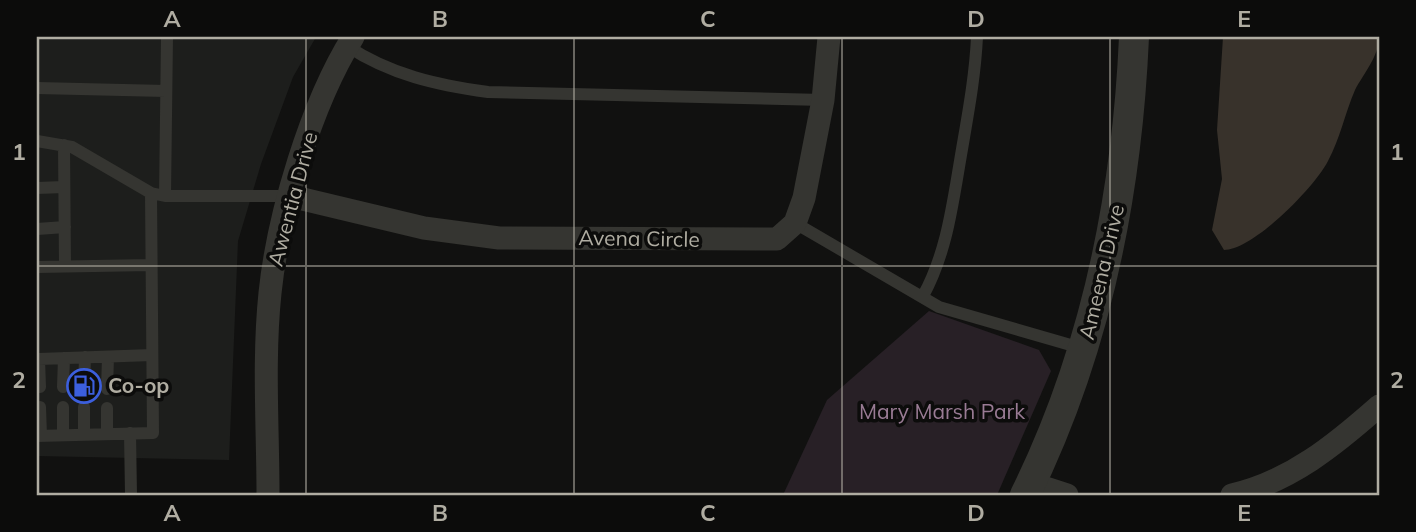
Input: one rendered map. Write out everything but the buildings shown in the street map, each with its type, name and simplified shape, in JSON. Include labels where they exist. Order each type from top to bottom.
[{"type":"street","points":[[796,223],[804,198],[823,100],[828,37]]},
{"type":"street","name":"Ameena Drive","points":[[1027,489],[1084,349],[1117,214],[1126,150],[1134,37]]},
{"type":"street","name":"Awentia Drive","points":[[268,495],[270,293],[278,239],[310,132],[350,41]]},
{"type":"street","name":"Avena Circle","points":[[290,196],[424,228],[499,238],[761,241],[776,239],[796,223]]},
{"type":"street","points":[[1233,495],[1278,478],[1317,458],[1379,406]]},
{"type":"street","points":[[1027,489],[1067,495]]},
{"type":"lane","points":[[165,196],[167,37]]},
{"type":"lane","points":[[923,296],[935,274],[948,227],[971,101],[977,37]]},
{"type":"lane","points":[[350,41],[387,70],[451,87],[488,92],[823,100]]},
{"type":"lane","points":[[37,88],[166,91]]},
{"type":"lane","points":[[37,141],[64,145],[150,193],[165,196],[290,196]]},
{"type":"lane","points":[[64,145],[65,266]]},
{"type":"lane","points":[[37,188],[64,187]]},
{"type":"lane","points":[[40,407],[39,436],[153,433],[150,193]]},
{"type":"lane","points":[[796,223],[957,313],[1084,349]]},
{"type":"lane","points":[[37,229],[65,227]]},
{"type":"lane","points":[[37,267],[151,265]]},
{"type":"lane","points":[[40,387],[38,359],[152,355]]},
{"type":"lane","points":[[84,389],[85,357]]},
{"type":"lane","points":[[107,389],[108,357]]},
{"type":"lane","points":[[63,387],[64,358]]},
{"type":"lane","points":[[63,407],[63,435]]},
{"type":"lane","points":[[84,407],[84,435]]},
{"type":"lane","points":[[107,408],[107,434]]},
{"type":"lane","points":[[130,433],[131,495]]},
{"type":"shaded area","points":[[37,37],[316,37],[293,77],[261,164],[238,241],[229,460],[37,456]]},
{"type":"shaded area","points":[[1223,37],[1379,37],[1374,58],[1355,90],[1336,144],[1321,173],[1297,201],[1266,229],[1251,240],[1224,250],[1212,230],[1222,179],[1217,130]]},
{"type":"green space","name":"Mary Marsh Park","points":[[929,311],[1039,350],[1051,371],[997,495],[783,495],[827,400]]},
{"type":"place","name":"Co-op","points":[[84,386]]}]
